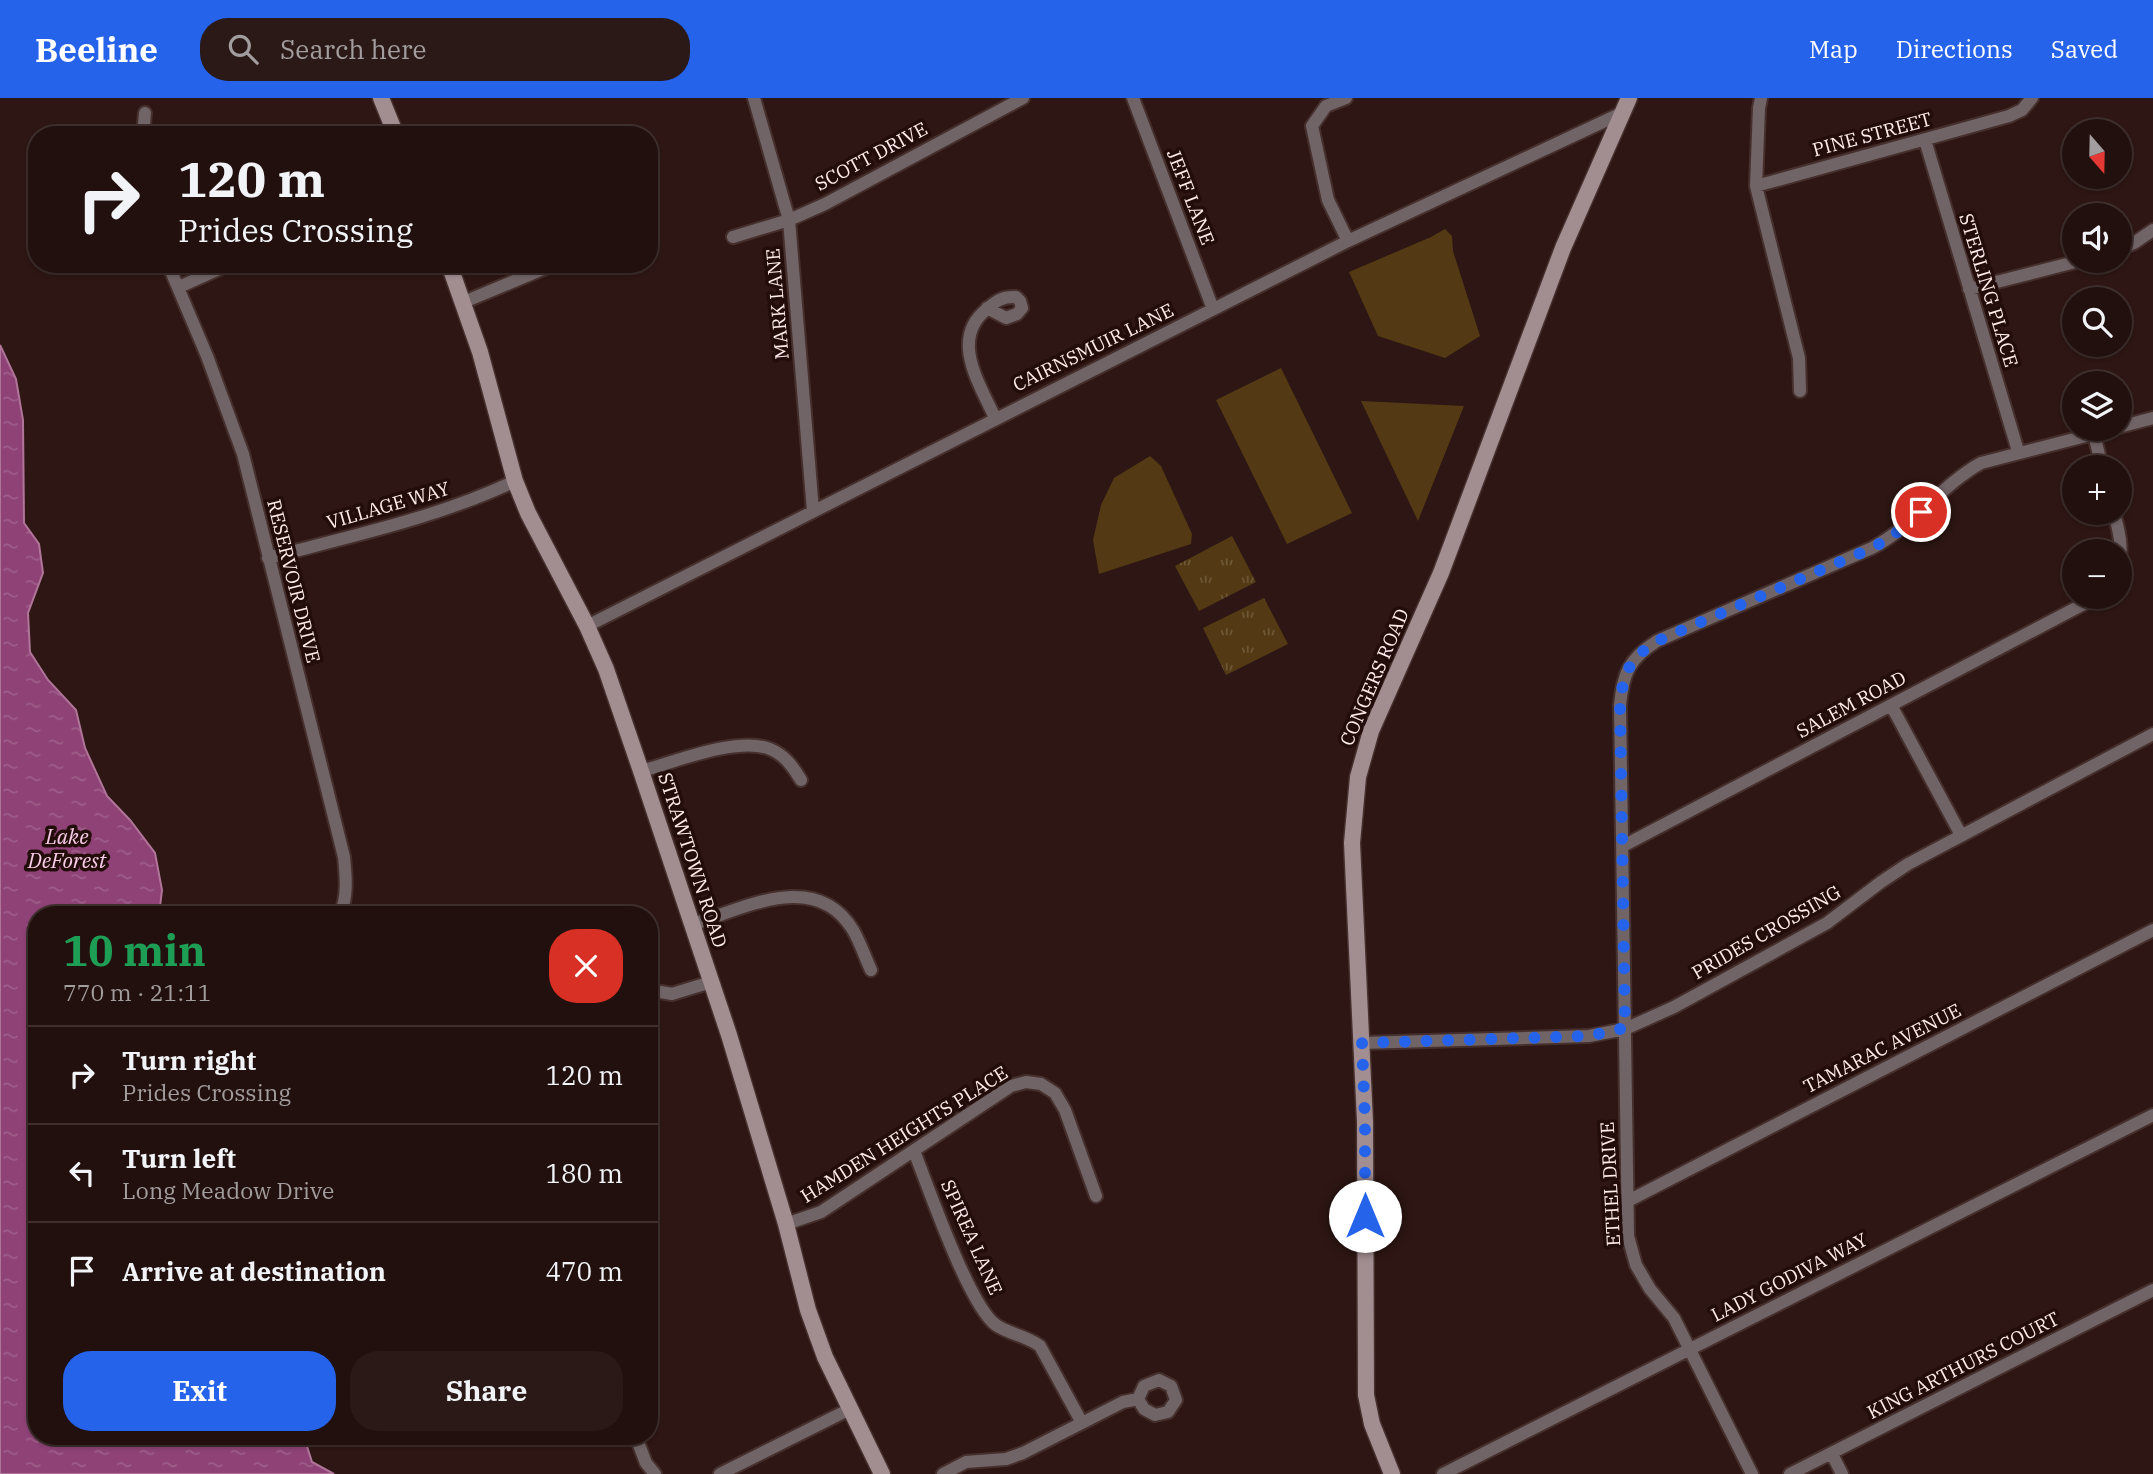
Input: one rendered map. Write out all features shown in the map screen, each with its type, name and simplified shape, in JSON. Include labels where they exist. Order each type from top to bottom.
[{"type":"street","points":[[381,98],[392,126]]},
{"type":"street","name":"MARK LANE","points":[[754,98],[789,219],[813,511]]},
{"type":"street","name":"SCOTT DRIVE","points":[[733,237],[825,204],[1023,98]]},
{"type":"street","name":"JEFF LANE","points":[[1132,98],[1213,309]]},
{"type":"street","points":[[1346,98],[1325,106],[1312,126],[1328,201],[1348,241]]},
{"type":"street","points":[[1761,98],[1756,186],[1798,358],[1800,391]]},
{"type":"street","name":"PINE STREET","points":[[1756,186],[2008,116],[2022,110],[2032,98]]},
{"type":"street","name":"CAIRNSMUIR LANE","points":[[587,626],[995,418],[1625,105]]},
{"type":"street","name":"CONGERS ROAD","points":[[1392,1474],[1372,1424],[1366,1395],[1365,1122],[1352,843],[1355,793],[1364,753],[1378,712],[1441,573],[1536,318],[1625,105]]},
{"type":"street","points":[[144,126],[145,113]]},
{"type":"street","name":"STERLING PLACE","points":[[1925,140],[2018,452]]},
{"type":"street","points":[[2132,244],[2153,230]]},
{"type":"street","points":[[1969,289],[2062,265]]},
{"type":"street","name":"RESERVOIR DRIVE","points":[[172,273],[243,454],[344,857],[347,883],[344,906]]},
{"type":"street","points":[[179,287],[210,273]]},
{"type":"street","name":"STRAWTOWN ROAD","points":[[453,273],[481,352],[515,481],[528,513],[587,626],[606,670],[694,924],[786,1224],[808,1310],[825,1357],[882,1474]]},
{"type":"street","points":[[464,302],[533,273]]},
{"type":"street","points":[[987,308],[972,329],[967,346],[969,360],[995,418]]},
{"type":"street","points":[[2132,424],[2153,418]]},
{"type":"street","name":"ETHEL DRIVE","points":[[1752,1474],[1674,1318],[1650,1289],[1636,1265],[1628,1236],[1620,705],[1622,685],[1628,668],[1639,652],[1657,641],[1872,548],[1907,526],[1964,472],[1981,463],[2064,441]]},
{"type":"street","name":"VILLAGE WAY","points":[[268,558],[437,513],[515,481]]},
{"type":"street","name":"SALEM ROAD","points":[[1623,846],[2074,609]]},
{"type":"street","points":[[1891,705],[1961,835]]},
{"type":"street","name":"PRIDES CROSSING","points":[[1362,1043],[1589,1036],[1625,1028],[1674,1007],[1827,923],[1881,881],[1908,864],[2153,734]]},
{"type":"street","points":[[641,771],[727,748],[750,746],[769,748],[783,757],[801,780]]},
{"type":"street","points":[[694,924],[785,895],[803,895],[820,900],[838,911],[852,929],[871,970]]},
{"type":"street","name":"TAMARAC AVENUE","points":[[1628,1201],[2153,930]]},
{"type":"street","points":[[658,992],[672,994],[711,982]]},
{"type":"street","name":"HAMDEN HEIGHTS PLACE","points":[[786,1224],[821,1212],[1011,1086],[1026,1082],[1041,1084],[1055,1093],[1065,1110],[1096,1196]]},
{"type":"street","name":"LADY GODIVA WAY","points":[[1443,1474],[2153,1115]]},
{"type":"street","name":"SPIREA LANE","points":[[914,1151],[946,1234],[986,1314],[997,1325],[1031,1339],[1040,1346],[1082,1423]]},
{"type":"street","name":"KING ARTHURS COURT","points":[[1790,1474],[2153,1290]]},
{"type":"street","points":[[943,1474],[966,1461],[1006,1459],[1023,1453],[1123,1402],[1138,1399]]},
{"type":"street","points":[[720,1474],[850,1409]]},
{"type":"street","points":[[639,1445],[646,1463],[655,1474]]},
{"type":"street","points":[[1832,1454],[1842,1474]]},
{"type":"green space","points":[[1445,229],[1452,236],[1453,251],[1480,336],[1445,358],[1378,336],[1349,272]]},
{"type":"green space","points":[[1281,368],[1352,513],[1287,544],[1216,400]]},
{"type":"green space","points":[[1361,401],[1464,406],[1418,521]]},
{"type":"green space","points":[[1150,456],[1161,466],[1192,534],[1191,544],[1099,574],[1093,540],[1101,505],[1114,478]]},
{"type":"green space","points":[[1232,536],[1256,582],[1199,611],[1175,566]]},
{"type":"green space","points":[[1264,598],[1288,644],[1226,675],[1203,628]]},
{"type":"water","name":"Lake DeForest","points":[[0,345],[16,379],[23,420],[24,523],[39,544],[43,573],[28,613],[30,652],[48,680],[76,710],[85,748],[107,796],[130,820],[155,853],[162,890],[160,906],[28,906],[28,1445],[307,1445],[312,1462],[334,1474],[0,1474]]},
{"type":"route","points":[[1365,1216],[1362,1043],[1589,1036],[1608,1034],[1625,1028],[1620,705],[1622,685],[1628,668],[1639,652],[1657,641],[1872,548],[1907,526],[1921,512]]}]
